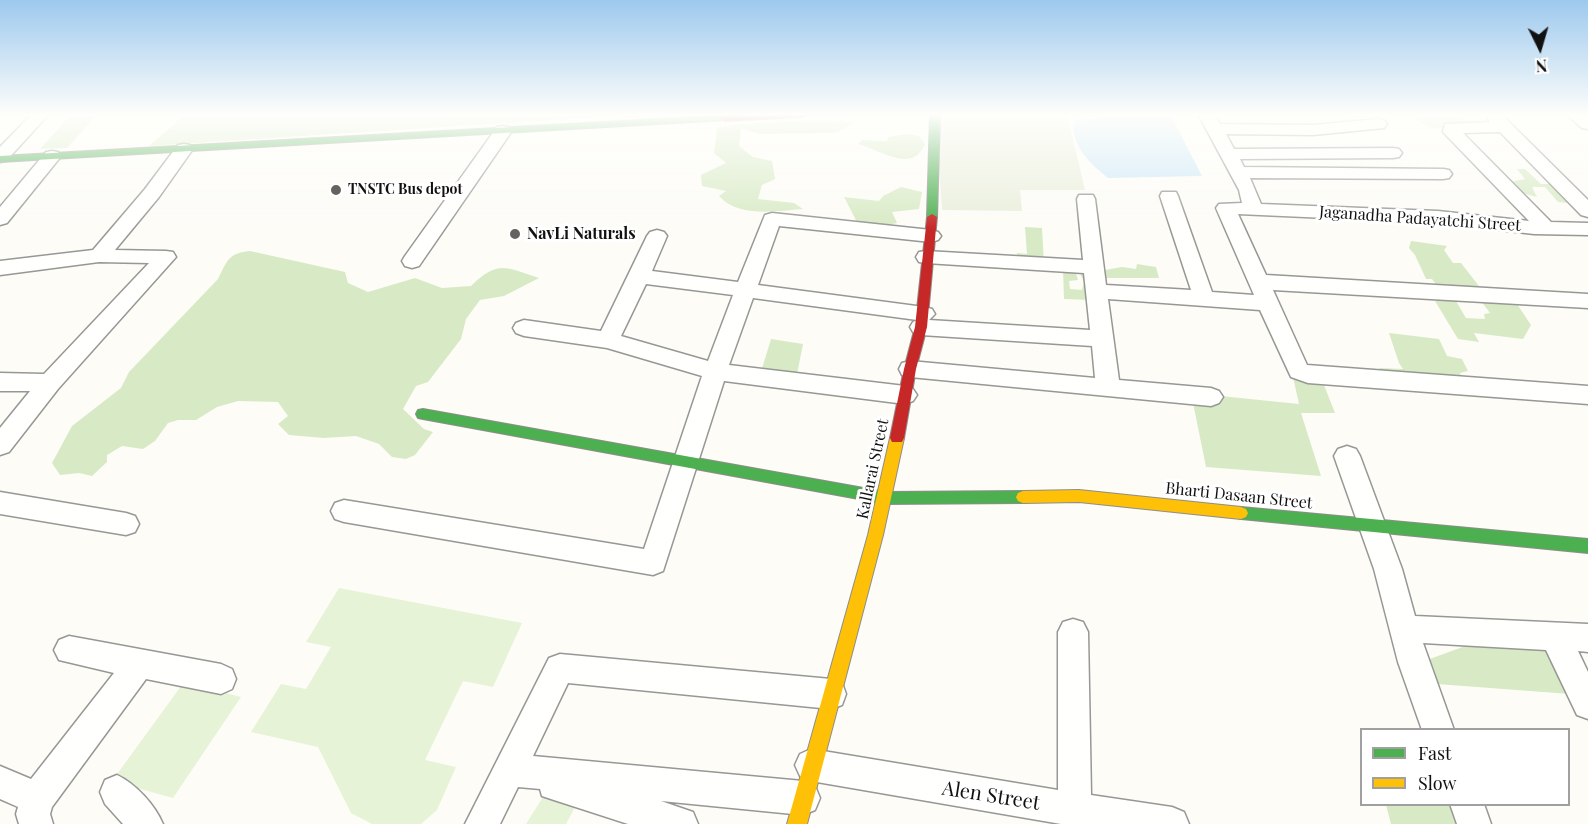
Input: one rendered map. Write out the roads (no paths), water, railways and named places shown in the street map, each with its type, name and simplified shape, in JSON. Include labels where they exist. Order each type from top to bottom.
[{"type":"street","points":[[0,158],[119,152]]},
{"type":"street","points":[[99,256],[152,193],[181,152]]},
{"type":"street","points":[[412,261],[488,152]]},
{"type":"street","name":"Kallarai Street","points":[[800,811],[886,498],[910,369],[922,320],[929,247],[933,152]]},
{"type":"street","points":[[1472,152],[1546,228]]},
{"type":"street","points":[[1530,152],[1588,211]]},
{"type":"street","points":[[1253,208],[1248,190],[1227,154],[1393,153]]},
{"type":"street","points":[[0,219],[52,156]]},
{"type":"street","points":[[1237,172],[1443,174]]},
{"type":"street","points":[[1169,196],[1204,299]]},
{"type":"street","points":[[1086,199],[1108,388]]},
{"type":"street","name":"Jaganadha Padayatchi Street","points":[[1260,282],[1226,208],[1438,217],[1546,228],[1588,229]]},
{"type":"street","points":[[344,511],[653,563],[714,372],[772,219],[929,247],[1093,267]]},
{"type":"street","points":[[608,340],[657,236]]},
{"type":"street","points":[[0,268],[99,256],[166,257],[50,383],[0,445]]},
{"type":"street","points":[[639,276],[746,290],[922,320],[1103,339]]},
{"type":"street","points":[[1586,399],[1308,375],[1299,371],[1295,364],[1260,282],[1588,301]]},
{"type":"street","points":[[1098,291],[1269,303]]},
{"type":"street","points":[[524,328],[608,340],[714,372],[905,396]]},
{"type":"street","points":[[910,369],[1210,397]]},
{"type":"street","points":[[0,382],[50,383]]},
{"type":"street","name":"Bharti Dasaan Street","points":[[423,414],[886,498],[1078,496],[1373,527],[1588,546]]},
{"type":"street","points":[[1347,456],[1388,569],[1403,629],[1438,728]]},
{"type":"street","points":[[0,503],[126,524]]},
{"type":"street","points":[[1403,629],[1588,638]]},
{"type":"street","points":[[1072,632],[1075,808]]},
{"type":"street","points":[[1555,636],[1588,704]]},
{"type":"street","points":[[69,650],[221,680]]},
{"type":"street","points":[[0,782],[37,812],[138,664]]},
{"type":"street","points":[[483,824],[560,668],[831,694]]},
{"type":"street","name":"Alen Street","points":[[811,765],[973,794],[1172,824]]},
{"type":"street","points":[[510,770],[800,811]]},
{"type":"street","points":[[510,770],[675,823]]},
{"type":"street","points":[[117,792],[146,824]]},
{"type":"street","points":[[1468,806],[1474,824]]},
{"type":"water","points":[[1083,152],[1190,152],[1202,176],[1108,178]]},
{"type":"place","name":"TNSTC Bus depot","points":[[336,190]]},
{"type":"place","name":"NavLi Naturals","points":[[515,234]]}]
